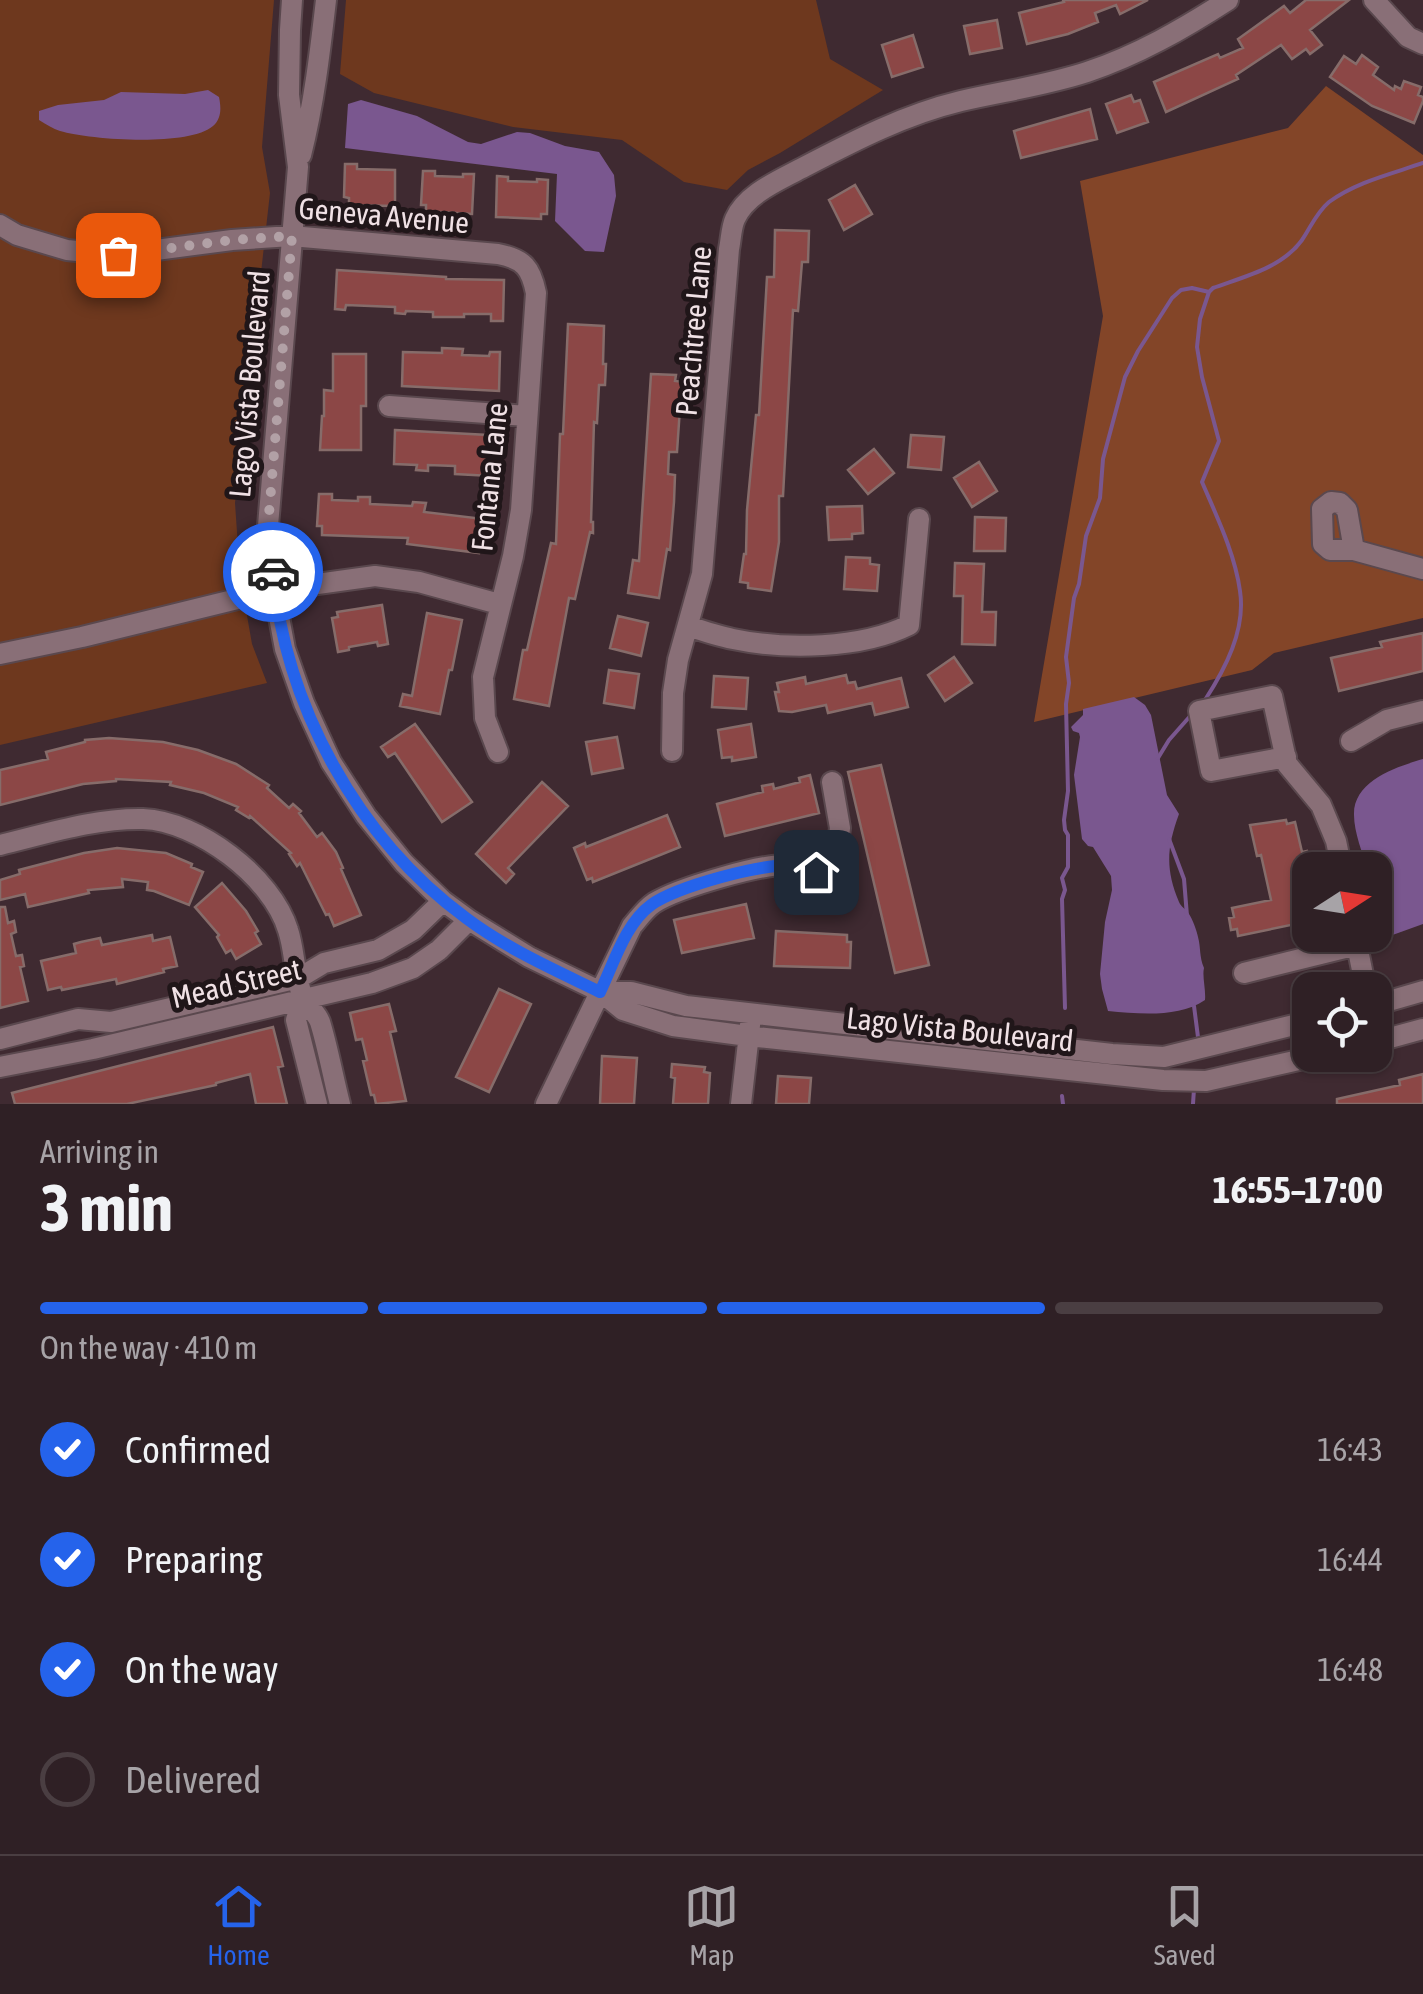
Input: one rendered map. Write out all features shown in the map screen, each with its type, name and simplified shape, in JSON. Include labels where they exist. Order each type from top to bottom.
[{"type":"street","name":"Lago Vista Boulevard","points":[[292,0],[289,95],[298,167],[268,526],[274,590],[285,649],[331,762],[366,816],[404,863],[469,920],[529,957],[600,992],[624,1010],[673,1026],[1163,1080],[1206,1080],[1292,1061]]},
{"type":"street","points":[[298,167],[309,123],[326,0]]},
{"type":"street","name":"Peachtree Lane","points":[[672,751],[678,660],[702,574],[728,249],[735,219],[765,188],[862,136],[960,102],[1036,87],[1090,71],[1139,52],[1228,0]]},
{"type":"street","points":[[1374,0],[1408,37],[1423,44]]},
{"type":"street","name":"Geneva Avenue","points":[[0,225],[17,236],[66,250],[118,255],[292,236],[498,254],[514,257],[526,266]]},
{"type":"street","name":"Fontana Lane","points":[[498,752],[485,718],[483,677],[521,510],[536,293],[526,266]]},
{"type":"street","points":[[388,406],[527,416]]},
{"type":"street","points":[[688,626],[733,639],[783,646],[831,644],[892,634],[909,625],[919,519]]},
{"type":"street","points":[[1354,550],[1423,569]]},
{"type":"street","points":[[0,654],[274,590],[375,576],[419,582],[500,604]]},
{"type":"street","points":[[1286,757],[1212,771],[1199,712],[1272,696],[1288,764],[1320,804],[1338,852]]},
{"type":"street","points":[[1351,742],[1387,720],[1423,711]]},
{"type":"street","points":[[546,1104],[632,926],[650,905],[676,891],[766,868],[791,865],[816,872],[838,842],[840,828],[832,782]]},
{"type":"street","points":[[0,845],[102,822],[146,819],[188,830],[225,850],[272,898],[288,927],[301,988],[318,1018],[340,1104]]},
{"type":"street","name":"Mead Street","points":[[0,1067],[92,1049],[301,988],[324,964],[378,950],[413,930],[443,900]]},
{"type":"street","name":"Mead Street","points":[[0,1039],[78,1020],[111,1022],[301,988],[372,983],[412,968],[469,920]]},
{"type":"street","points":[[1244,973],[1315,952]]},
{"type":"street","points":[[301,988],[296,1020],[317,1104]]},
{"type":"street","points":[[1392,1000],[1423,991]]},
{"type":"street","name":"Lago Vista Boulevard","points":[[600,992],[631,992],[686,1006],[1164,1057],[1292,1025]]},
{"type":"street","points":[[741,1104],[753,1013]]},
{"type":"street","points":[[1392,1035],[1423,1028]]},
{"type":"street","points":[[1162,1104],[1164,1057]]},
{"type":"shaded area","points":[[0,0],[274,0],[262,147],[270,193],[235,503],[240,576],[252,644],[267,683],[0,745]]},
{"type":"shaded area","points":[[346,0],[816,0],[830,59],[883,90],[748,170],[727,190],[684,182],[622,140],[513,127],[374,93],[340,74]]},
{"type":"shaded area","points":[[1326,86],[1423,155],[1423,618],[1274,653],[1252,670],[1034,722],[1103,316],[1080,181],[1288,128]]},
{"type":"shaded area","points":[[208,90],[219,97],[218,120],[201,133],[183,137],[93,137],[60,131],[39,120],[39,111],[104,100],[121,92],[185,94]]},
{"type":"shaded area","points":[[361,100],[417,116],[468,142],[481,144],[517,132],[599,152],[614,175],[616,196],[604,252],[585,251],[555,221],[557,174],[345,148],[348,104]]},
{"type":"shaded area","points":[[1134,697],[1151,715],[1167,795],[1179,814],[1170,848],[1171,879],[1179,902],[1196,928],[1204,968],[1205,1000],[1183,1010],[1146,1014],[1108,1011],[1102,989],[1100,974],[1111,876],[1093,847],[1082,839],[1074,775],[1080,737],[1071,727],[1083,715],[1083,709]]},
{"type":"shaded area","points":[[1423,759],[1423,924],[1392,935],[1392,852],[1362,852],[1354,815],[1356,803],[1368,784]]},
{"type":"building","points":[[1063,0],[1148,0],[1120,14],[1116,5],[1095,13],[1098,22],[1027,44],[1019,13]]},
{"type":"building","points":[[1306,0],[1349,0],[1310,30],[1322,45],[1310,54],[1306,49],[1292,59],[1281,45],[1236,75],[1238,79],[1166,112],[1154,82],[1218,54],[1220,58],[1243,48],[1238,39],[1284,6],[1290,13]]},
{"type":"building","points":[[997,20],[1002,48],[970,54],[964,26]]},
{"type":"building","points":[[913,35],[923,67],[892,77],[882,45]]},
{"type":"building","points":[[1362,55],[1378,67],[1373,75],[1394,90],[1395,86],[1401,89],[1404,81],[1421,87],[1418,95],[1423,101],[1414,123],[1372,106],[1330,77],[1344,56],[1356,64]]},
{"type":"building","points":[[1131,95],[1134,102],[1140,100],[1148,122],[1117,133],[1106,104]]},
{"type":"building","points":[[1090,109],[1097,139],[1021,158],[1014,131]]},
{"type":"building","points":[[345,164],[357,164],[357,169],[395,170],[395,206],[349,205],[349,198],[344,197]]},
{"type":"building","points":[[423,171],[435,171],[435,176],[474,174],[472,214],[426,211],[426,205],[421,205]]},
{"type":"building","points":[[497,176],[508,177],[508,181],[548,180],[547,214],[541,214],[541,219],[496,217]]},
{"type":"building","points":[[855,185],[872,214],[844,230],[829,200]]},
{"type":"building","points":[[775,230],[809,231],[808,262],[802,262],[798,311],[793,310],[783,496],[779,496],[779,542],[771,591],[748,588],[748,583],[740,582],[759,415],[767,277],[774,277]]},
{"type":"building","points":[[337,270],[504,280],[503,321],[491,321],[491,314],[433,317],[433,312],[395,313],[395,307],[346,305],[345,310],[335,309]]},
{"type":"building","points":[[568,324],[604,326],[605,385],[599,385],[597,423],[594,422],[593,533],[590,532],[575,599],[569,598],[549,706],[514,699],[551,543],[556,544]]},
{"type":"building","points":[[442,348],[463,349],[462,355],[489,356],[490,352],[500,352],[499,391],[402,386],[403,352],[442,353]]},
{"type":"building","points":[[333,354],[366,354],[361,450],[320,450],[324,390],[333,391]]},
{"type":"building","points":[[651,374],[676,375],[675,381],[684,382],[677,452],[669,452],[668,474],[675,475],[674,502],[670,550],[667,549],[659,598],[628,593],[633,560],[639,561]]},
{"type":"building","points":[[395,430],[488,435],[488,442],[492,443],[491,476],[455,474],[455,466],[428,465],[428,471],[416,470],[417,465],[394,464]]},
{"type":"building","points":[[911,435],[944,437],[941,470],[908,467]]},
{"type":"building","points":[[874,449],[894,473],[868,494],[848,470]]},
{"type":"building","points":[[979,462],[997,491],[972,507],[954,478]]},
{"type":"building","points":[[319,494],[332,494],[332,500],[358,501],[358,497],[370,497],[370,504],[426,503],[424,512],[484,519],[479,553],[407,544],[408,538],[322,535],[322,526],[317,526]]},
{"type":"building","points":[[862,506],[863,533],[852,534],[852,539],[829,540],[827,507]]},
{"type":"building","points":[[975,517],[1006,518],[1005,551],[974,551]]},
{"type":"building","points":[[846,557],[870,558],[870,564],[879,565],[877,591],[844,589]]},
{"type":"building","points":[[955,563],[984,564],[982,612],[996,612],[995,645],[962,644],[963,596],[954,596]]},
{"type":"building","points":[[382,605],[388,644],[378,646],[377,642],[338,652],[332,618],[338,617],[337,612]]},
{"type":"building","points":[[427,613],[462,620],[440,714],[400,706],[403,694],[412,696]]},
{"type":"building","points":[[618,616],[648,623],[641,656],[610,648]]},
{"type":"building","points":[[1423,633],[1423,671],[1339,691],[1331,658]]},
{"type":"building","points":[[954,657],[972,683],[945,701],[928,675]]},
{"type":"building","points":[[609,670],[639,674],[634,708],[604,703]]},
{"type":"building","points":[[846,675],[848,683],[855,682],[857,689],[901,678],[908,707],[875,715],[872,703],[828,713],[826,705],[779,711],[777,683],[805,677],[806,684]]},
{"type":"building","points":[[714,676],[748,678],[746,709],[712,707]]},
{"type":"building","points":[[415,724],[472,802],[442,822],[395,753],[388,757],[381,747]]},
{"type":"building","points":[[751,724],[756,757],[732,761],[732,757],[722,758],[718,730]]},
{"type":"building","points":[[617,737],[623,768],[592,774],[586,742]]},
{"type":"building","points":[[85,740],[163,742],[198,750],[236,764],[269,785],[267,788],[289,808],[293,804],[301,811],[317,837],[322,833],[336,852],[361,915],[334,926],[300,863],[297,866],[291,853],[250,816],[236,810],[238,807],[170,785],[171,782],[116,779],[0,805],[0,770],[48,759],[46,752]]},
{"type":"building","points":[[881,765],[929,965],[895,973],[848,772]]},
{"type":"building","points":[[810,775],[819,813],[725,836],[717,804],[763,792],[762,786],[773,784],[774,789]]},
{"type":"building","points":[[542,782],[568,806],[508,868],[514,874],[506,883],[476,854]]},
{"type":"building","points":[[667,815],[680,847],[593,882],[592,878],[587,880],[574,848],[585,843],[586,847]]},
{"type":"building","points":[[1295,822],[1302,852],[1292,852],[1292,925],[1238,936],[1237,929],[1231,930],[1232,908],[1271,900],[1250,825]]},
{"type":"building","points":[[117,848],[166,853],[203,872],[189,905],[147,890],[148,882],[122,879],[123,887],[88,890],[89,893],[28,907],[25,894],[0,900],[0,880],[20,874],[19,870]]},
{"type":"building","points":[[222,883],[246,911],[261,944],[236,959],[231,950],[226,953],[219,935],[195,907]]},
{"type":"building","points":[[746,904],[754,938],[682,953],[674,920]]},
{"type":"building","points":[[0,907],[5,907],[8,923],[14,921],[16,932],[11,934],[16,956],[22,955],[24,966],[20,967],[28,1001],[0,1008]]},
{"type":"building","points":[[776,931],[847,935],[847,942],[851,942],[850,968],[774,966]]},
{"type":"building","points":[[152,935],[153,941],[170,937],[177,966],[117,984],[116,979],[48,990],[41,961],[76,953],[74,944],[81,942],[100,938],[102,945]]},
{"type":"building","points":[[499,989],[531,1004],[489,1092],[456,1077]]},
{"type":"building","points":[[389,1004],[396,1031],[390,1032],[406,1101],[376,1104],[363,1061],[367,1060],[362,1039],[356,1040],[350,1013]]},
{"type":"building","points":[[273,1027],[287,1104],[256,1104],[250,1074],[127,1104],[15,1104],[12,1093]]},
{"type":"building","points":[[602,1056],[637,1058],[634,1104],[600,1104]]},
{"type":"building","points":[[672,1064],[705,1067],[704,1072],[710,1073],[708,1104],[673,1104]]},
{"type":"building","points":[[1423,1074],[1423,1104],[1337,1104],[1337,1099],[1400,1085],[1399,1080]]},
{"type":"building","points":[[778,1076],[811,1078],[809,1104],[776,1104]]},
{"type":"waterway","points":[[1065,1008],[1062,878],[1068,867],[1064,820],[1068,791],[1066,657],[1086,536],[1100,498],[1103,459],[1125,377],[1172,298],[1181,290],[1209,292],[1273,265],[1294,250],[1321,211],[1339,195],[1423,163]]},
{"type":"waterway","points":[[1205,700],[1232,649],[1241,606],[1230,549],[1202,482],[1219,441],[1197,347],[1200,319],[1209,292]]},
{"type":"waterway","points":[[1158,758],[1192,714]]},
{"type":"waterway","points":[[1169,839],[1184,879],[1187,916]]},
{"type":"waterway","points":[[1194,1006],[1198,1037]]},
{"type":"waterway","points":[[1193,1104],[1194,1089]]},
{"type":"waterway","points":[[1062,1096],[1063,1104]]},
{"type":"way so far","points":[[118,255],[292,236],[268,526],[273,572]]},
{"type":"route","points":[[273,572],[285,649],[304,703],[331,762],[366,816],[404,863],[443,900],[529,957],[600,992],[632,926],[650,905],[676,891],[766,868],[791,865],[816,872]]}]
